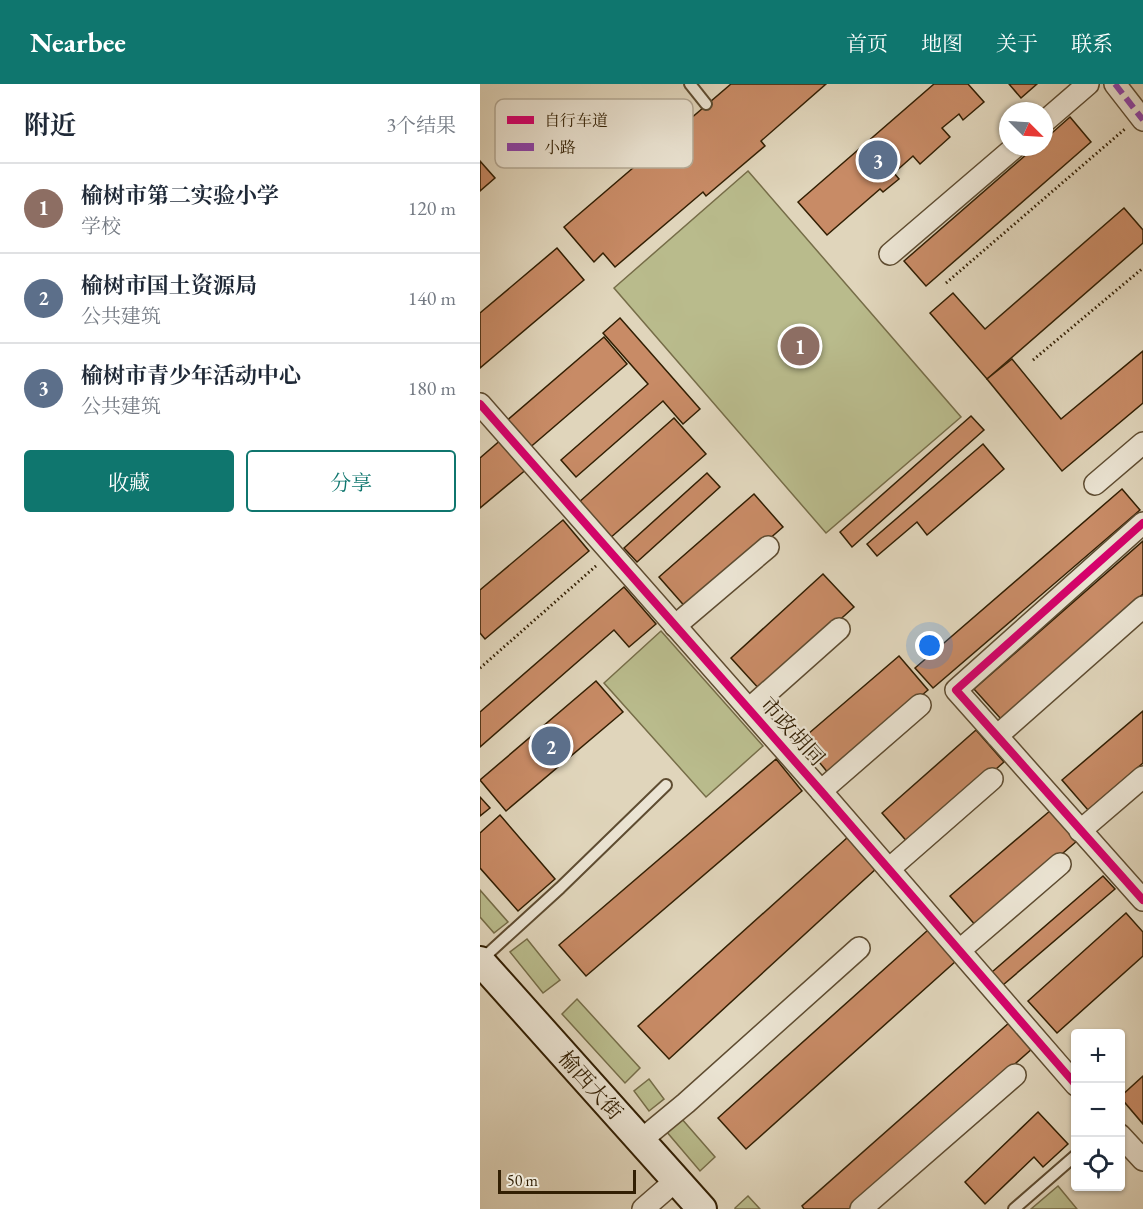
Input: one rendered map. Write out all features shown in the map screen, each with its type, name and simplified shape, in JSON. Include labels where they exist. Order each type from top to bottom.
[{"type":"main road","name":"榆西大街","points":[[480,961],[702,1209]]},
{"type":"main road","name":"榆西大街","points":[[480,977],[675,1199]]},
{"type":"street","points":[[1053,114],[1088,84]]},
{"type":"street","points":[[1115,84],[1142,118]]},
{"type":"street","points":[[890,254],[1004,156]]},
{"type":"street","name":"市政胡同","points":[[480,404],[1074,1083]]},
{"type":"street","points":[[1095,484],[1143,443]]},
{"type":"street","points":[[1143,523],[956,690],[1143,900]]},
{"type":"street","points":[[675,626],[768,547]]},
{"type":"street","points":[[996,736],[1143,607]]},
{"type":"street","points":[[749,709],[839,629]]},
{"type":"street","points":[[821,791],[920,705]]},
{"type":"street","points":[[1080,831],[1143,777]]},
{"type":"street","points":[[889,869],[992,779]]},
{"type":"street","points":[[960,950],[1060,864]]},
{"type":"street","points":[[640,1141],[686,1103],[859,948]]},
{"type":"street","points":[[861,1209],[1015,1076]]},
{"type":"street","points":[[1122,1137],[1143,1160]]},
{"type":"street","points":[[643,1209],[675,1199]]},
{"type":"lane","points":[[690,84],[706,104]]},
{"type":"lane","points":[[480,961],[666,785]]},
{"type":"lane","points":[[1014,1209],[1071,1159]]},
{"type":"path","points":[[946,283],[1142,118]]},
{"type":"path","points":[[1033,360],[1143,268]]},
{"type":"path","points":[[480,668],[611,553]]},
{"type":"green space","points":[[748,171],[961,417],[826,533],[614,288]]},
{"type":"green space","points":[[661,631],[763,746],[706,797],[604,683]]},
{"type":"green space","points":[[480,890],[508,922],[494,933],[480,917]]},
{"type":"green space","points":[[527,939],[560,980],[543,993],[510,952]]},
{"type":"green space","points":[[577,999],[640,1068],[625,1083],[562,1014]]},
{"type":"green space","points":[[649,1079],[664,1099],[649,1111],[634,1091]]},
{"type":"green space","points":[[681,1118],[715,1157],[700,1171],[666,1131]]},
{"type":"green space","points":[[1058,1186],[1077,1209],[1031,1209]]},
{"type":"green space","points":[[748,1196],[760,1209],[735,1209],[735,1208]]},
{"type":"building","points":[[731,84],[826,84],[761,141],[765,146],[706,196],[703,192],[615,267],[603,253],[594,262],[564,227],[633,168],[693,168],[693,117]]},
{"type":"building","points":[[934,84],[968,84],[984,102],[963,120],[959,114],[942,128],[950,137],[920,164],[913,156],[894,173],[899,179],[883,192],[880,189],[827,235],[798,202]]},
{"type":"building","points":[[1009,84],[1037,84],[1021,98]]},
{"type":"building","points":[[1070,117],[1091,142],[926,286],[904,261],[1025,156],[1053,156],[1053,132]]},
{"type":"building","points":[[480,161],[495,178],[480,191]]},
{"type":"building","points":[[1124,208],[1143,230],[1143,243],[987,379],[930,313],[953,293],[985,329]]},
{"type":"building","points":[[557,248],[584,280],[480,368],[480,313]]},
{"type":"building","points":[[620,318],[700,409],[683,424],[663,401],[576,477],[561,460],[648,384],[603,333]]},
{"type":"building","points":[[604,337],[627,364],[527,450],[504,423]]},
{"type":"building","points":[[1143,351],[1143,403],[1062,471],[987,379],[1012,359],[1061,419]]},
{"type":"building","points":[[971,416],[984,430],[852,547],[840,532]]},
{"type":"building","points":[[674,418],[706,454],[609,539],[578,503]]},
{"type":"building","points":[[503,438],[528,468],[480,508],[480,458]]},
{"type":"building","points":[[983,444],[1004,469],[927,535],[917,522],[877,556],[867,544]]},
{"type":"building","points":[[707,473],[720,487],[637,562],[624,548]]},
{"type":"building","points":[[1122,489],[1140,510],[933,688],[915,668]]},
{"type":"building","points":[[754,494],[783,527],[688,610],[659,577]]},
{"type":"building","points":[[563,520],[589,551],[485,639],[480,633],[480,590]]},
{"type":"building","points":[[1143,541],[1143,594],[1001,719],[974,689]]},
{"type":"building","points":[[823,574],[854,607],[761,691],[731,658]]},
{"type":"building","points":[[624,587],[656,624],[629,647],[614,630],[480,747],[480,712]]},
{"type":"building","points":[[899,656],[928,690],[829,774],[801,740]]},
{"type":"building","points":[[596,681],[623,712],[506,811],[480,780]]},
{"type":"building","points":[[1143,711],[1143,763],[1088,810],[1062,780]]},
{"type":"building","points":[[976,730],[1004,762],[910,845],[882,813]]},
{"type":"building","points":[[776,759],[802,791],[586,976],[559,945]]},
{"type":"building","points":[[480,797],[490,808],[480,816]]},
{"type":"building","points":[[1051,810],[1077,841],[977,927],[950,896]]},
{"type":"building","points":[[500,815],[555,879],[518,911],[480,868],[480,833]]},
{"type":"building","points":[[848,837],[878,867],[669,1059],[638,1026]]},
{"type":"building","points":[[1103,876],[1115,889],[1003,985],[992,972]]},
{"type":"building","points":[[1126,913],[1143,932],[1143,956],[1057,1033],[1028,1001]]},
{"type":"building","points":[[928,930],[956,961],[746,1149],[718,1118]]},
{"type":"building","points":[[1010,1022],[1033,1048],[851,1209],[804,1209],[802,1206]]},
{"type":"building","points":[[1143,1076],[1143,1124],[1125,1103],[1125,1092]]},
{"type":"building","points":[[1038,1112],[1068,1144],[1043,1167],[1034,1157],[985,1204],[965,1182]]},
{"type":"marked path","points":[[1115,84],[1143,120]]},
{"type":"cycle path","points":[[480,404],[1074,1083]]},
{"type":"cycle path","points":[[1143,523],[956,690],[1143,900]]},
{"type":"place","name":"榆树市青少年活动中心","points":[[878,160]]},
{"type":"place","name":"榆树市第二实验小学","points":[[800,346]]},
{"type":"place","name":"榆树市国土资源局","points":[[551,746]]}]
